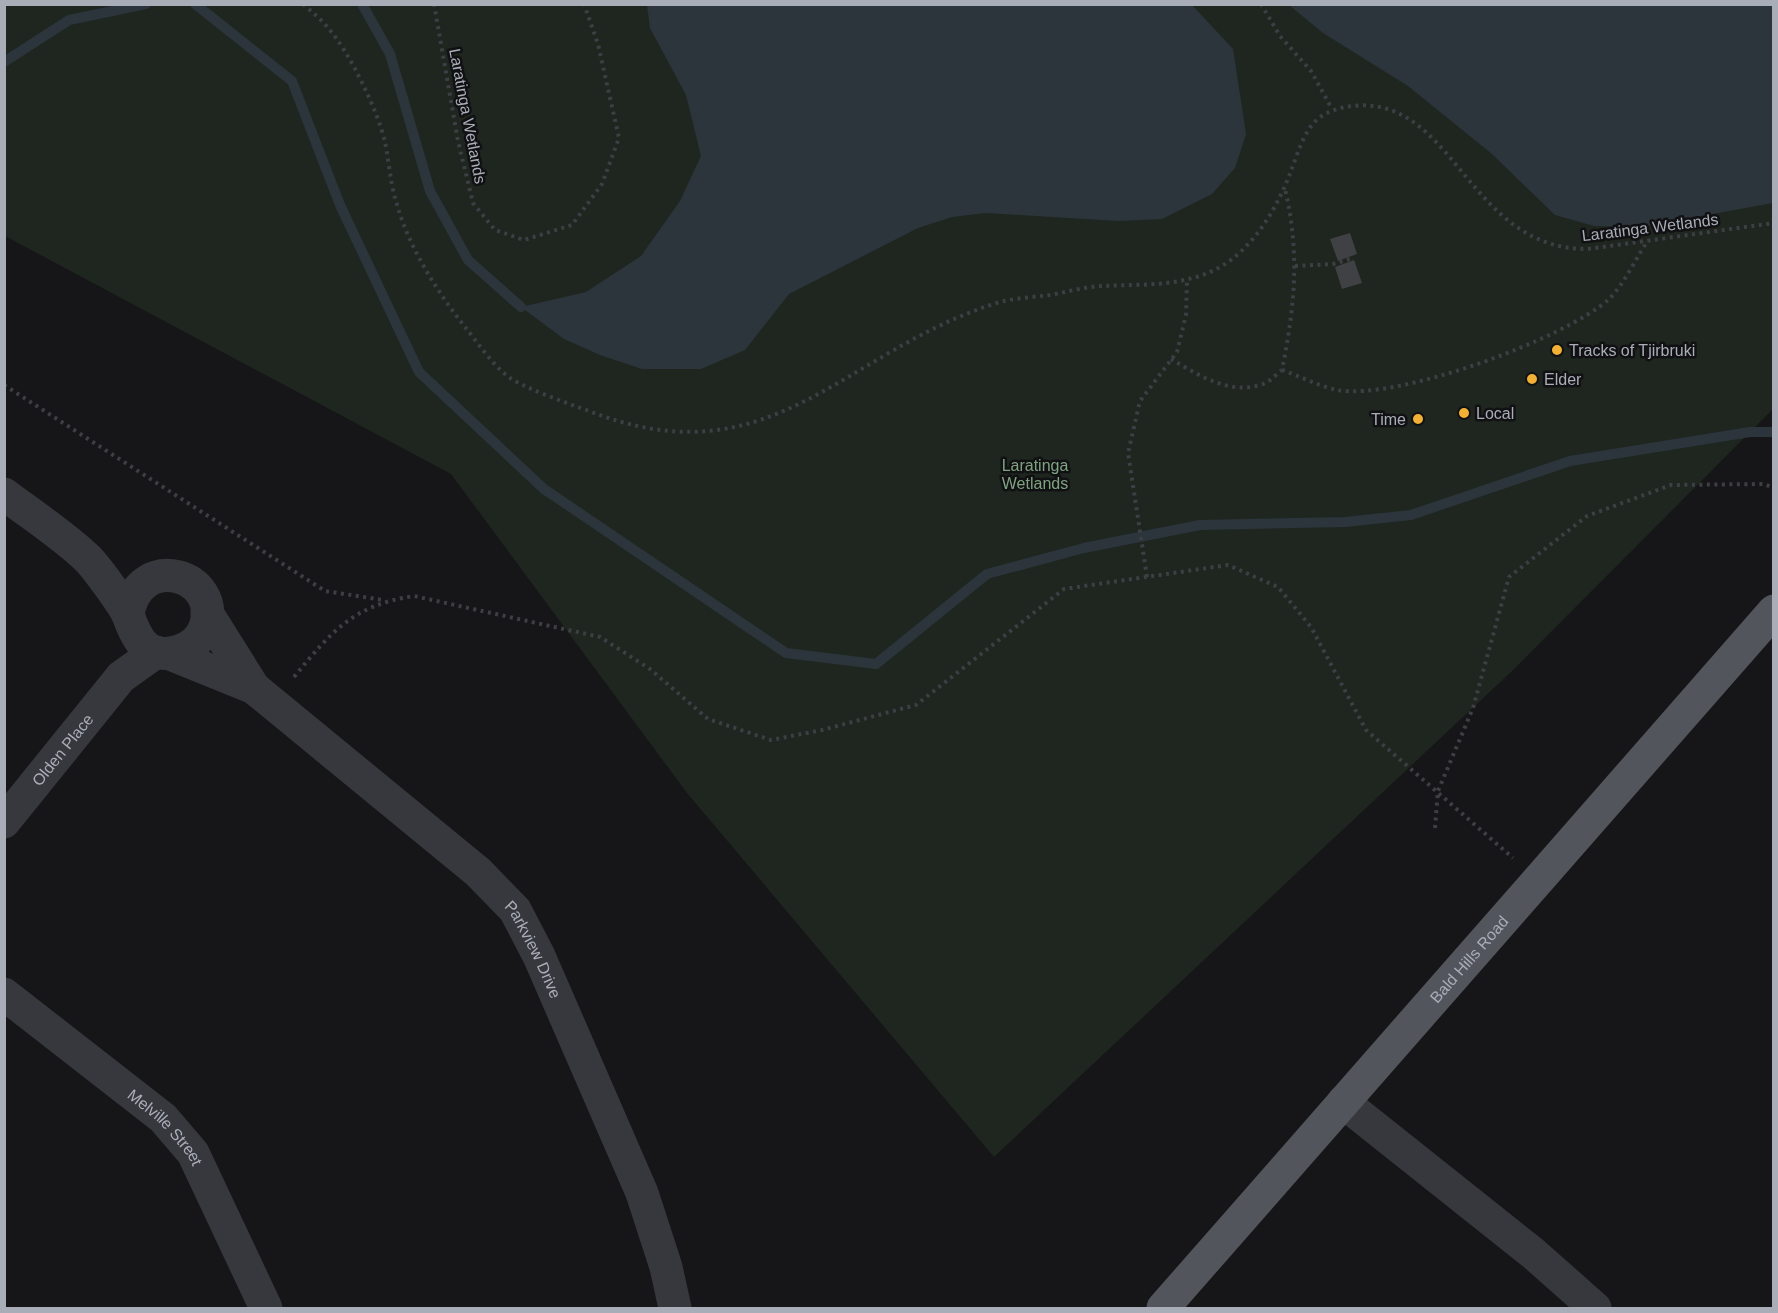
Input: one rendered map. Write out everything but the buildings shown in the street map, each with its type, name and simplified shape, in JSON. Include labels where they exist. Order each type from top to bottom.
[{"type":"main road","name":"Bald Hills Road","points":[[1163,1308],[1773,611]]},
{"type":"street","points":[[4,494],[89,560],[128,619],[134,636],[144,646],[163,653],[188,648],[198,639],[205,627],[207,614],[200,591],[190,581],[178,576],[89,560]]},
{"type":"street","points":[[122,677],[130,601],[136,589],[147,580],[164,574]]},
{"type":"street","name":"Parkview Drive","points":[[207,614],[263,695],[478,872],[515,910],[539,956],[642,1193],[666,1267],[675,1308]]},
{"type":"street","name":"Parkview Drive","points":[[163,653],[263,695]]},
{"type":"street","name":"Olden Place","points":[[4,822],[122,677],[163,653]]},
{"type":"street","name":"Melville Street","points":[[4,994],[163,1118],[194,1153],[266,1308]]},
{"type":"street","points":[[1343,1102],[1534,1254],[1595,1308]]},
{"type":"path","points":[[303,4],[331,30],[361,81],[384,137],[396,202],[425,269],[452,310],[509,377],[625,425],[674,433],[718,432],[755,422],[820,395],[882,357],[931,332],[1001,302],[1095,286],[1146,285],[1187,280],[1228,263],[1251,243],[1284,189],[1310,127],[1332,109],[1311,71],[1280,36],[1261,4]]},
{"type":"path","name":"Laratinga Wetlands","points":[[434,4],[458,141],[473,203],[495,230],[524,240],[572,225],[602,184],[620,138],[606,74],[584,4]]},
{"type":"path","name":"Laratinga Wetlands","points":[[1332,109],[1360,105],[1386,106],[1406,116],[1430,134],[1492,208],[1516,228],[1540,241],[1565,249],[1588,249],[1773,223]]},
{"type":"path","points":[[1171,359],[1197,375],[1230,388],[1264,384],[1282,370],[1295,266],[1293,227],[1284,189]]},
{"type":"path","points":[[1282,370],[1338,390],[1386,390],[1441,377],[1537,340],[1575,321],[1610,298],[1647,241]]},
{"type":"path","points":[[1295,266],[1333,264],[1353,258]]},
{"type":"path","points":[[1147,577],[1128,453],[1140,401],[1177,352],[1186,315],[1187,280]]},
{"type":"path","points":[[4,385],[326,591],[383,600],[414,596],[600,637],[650,669],[708,719],[771,740],[822,730],[916,705],[1064,589],[1228,565],[1278,587],[1311,627],[1366,729],[1538,880]]},
{"type":"path","points":[[1435,828],[1438,791],[1473,708],[1509,576],[1587,516],[1671,485],[1764,484],[1773,488]]},
{"type":"path","points":[[263,695],[352,617],[383,600]]},
{"type":"green space","name":"Laratinga Wetlands","points":[[4,5],[1773,5],[1773,409],[1511,672],[994,1157],[687,793],[451,474],[5,236]]},
{"type":"shaded area","points":[[647,5],[1192,5],[1233,49],[1246,134],[1235,168],[1212,194],[1162,219],[1118,221],[986,213],[952,217],[918,228],[789,294],[745,350],[701,369],[642,369],[600,355],[564,339],[521,307],[586,292],[641,256],[680,201],[701,156],[686,95],[650,28]]},
{"type":"shaded area","points":[[1289,5],[1773,5],[1773,203],[1641,227],[1594,226],[1555,215],[1492,154],[1408,86],[1323,33]]},
{"type":"waterway","points":[[4,62],[69,20],[146,4]]},
{"type":"waterway","points":[[195,4],[292,81],[340,205],[419,372],[544,489],[786,653],[876,664],[987,574],[1084,548],[1200,525],[1345,522],[1411,515],[1570,461],[1750,432],[1774,432]]},
{"type":"waterway","points":[[362,4],[390,54],[430,191],[468,260],[521,307]]},
{"type":"place","name":"Tracks of Tjirbruki","points":[[1557,350]]},
{"type":"place","name":"Elder","points":[[1532,379]]},
{"type":"place","name":"Local","points":[[1464,413]]},
{"type":"place","name":"Time","points":[[1418,419]]}]
